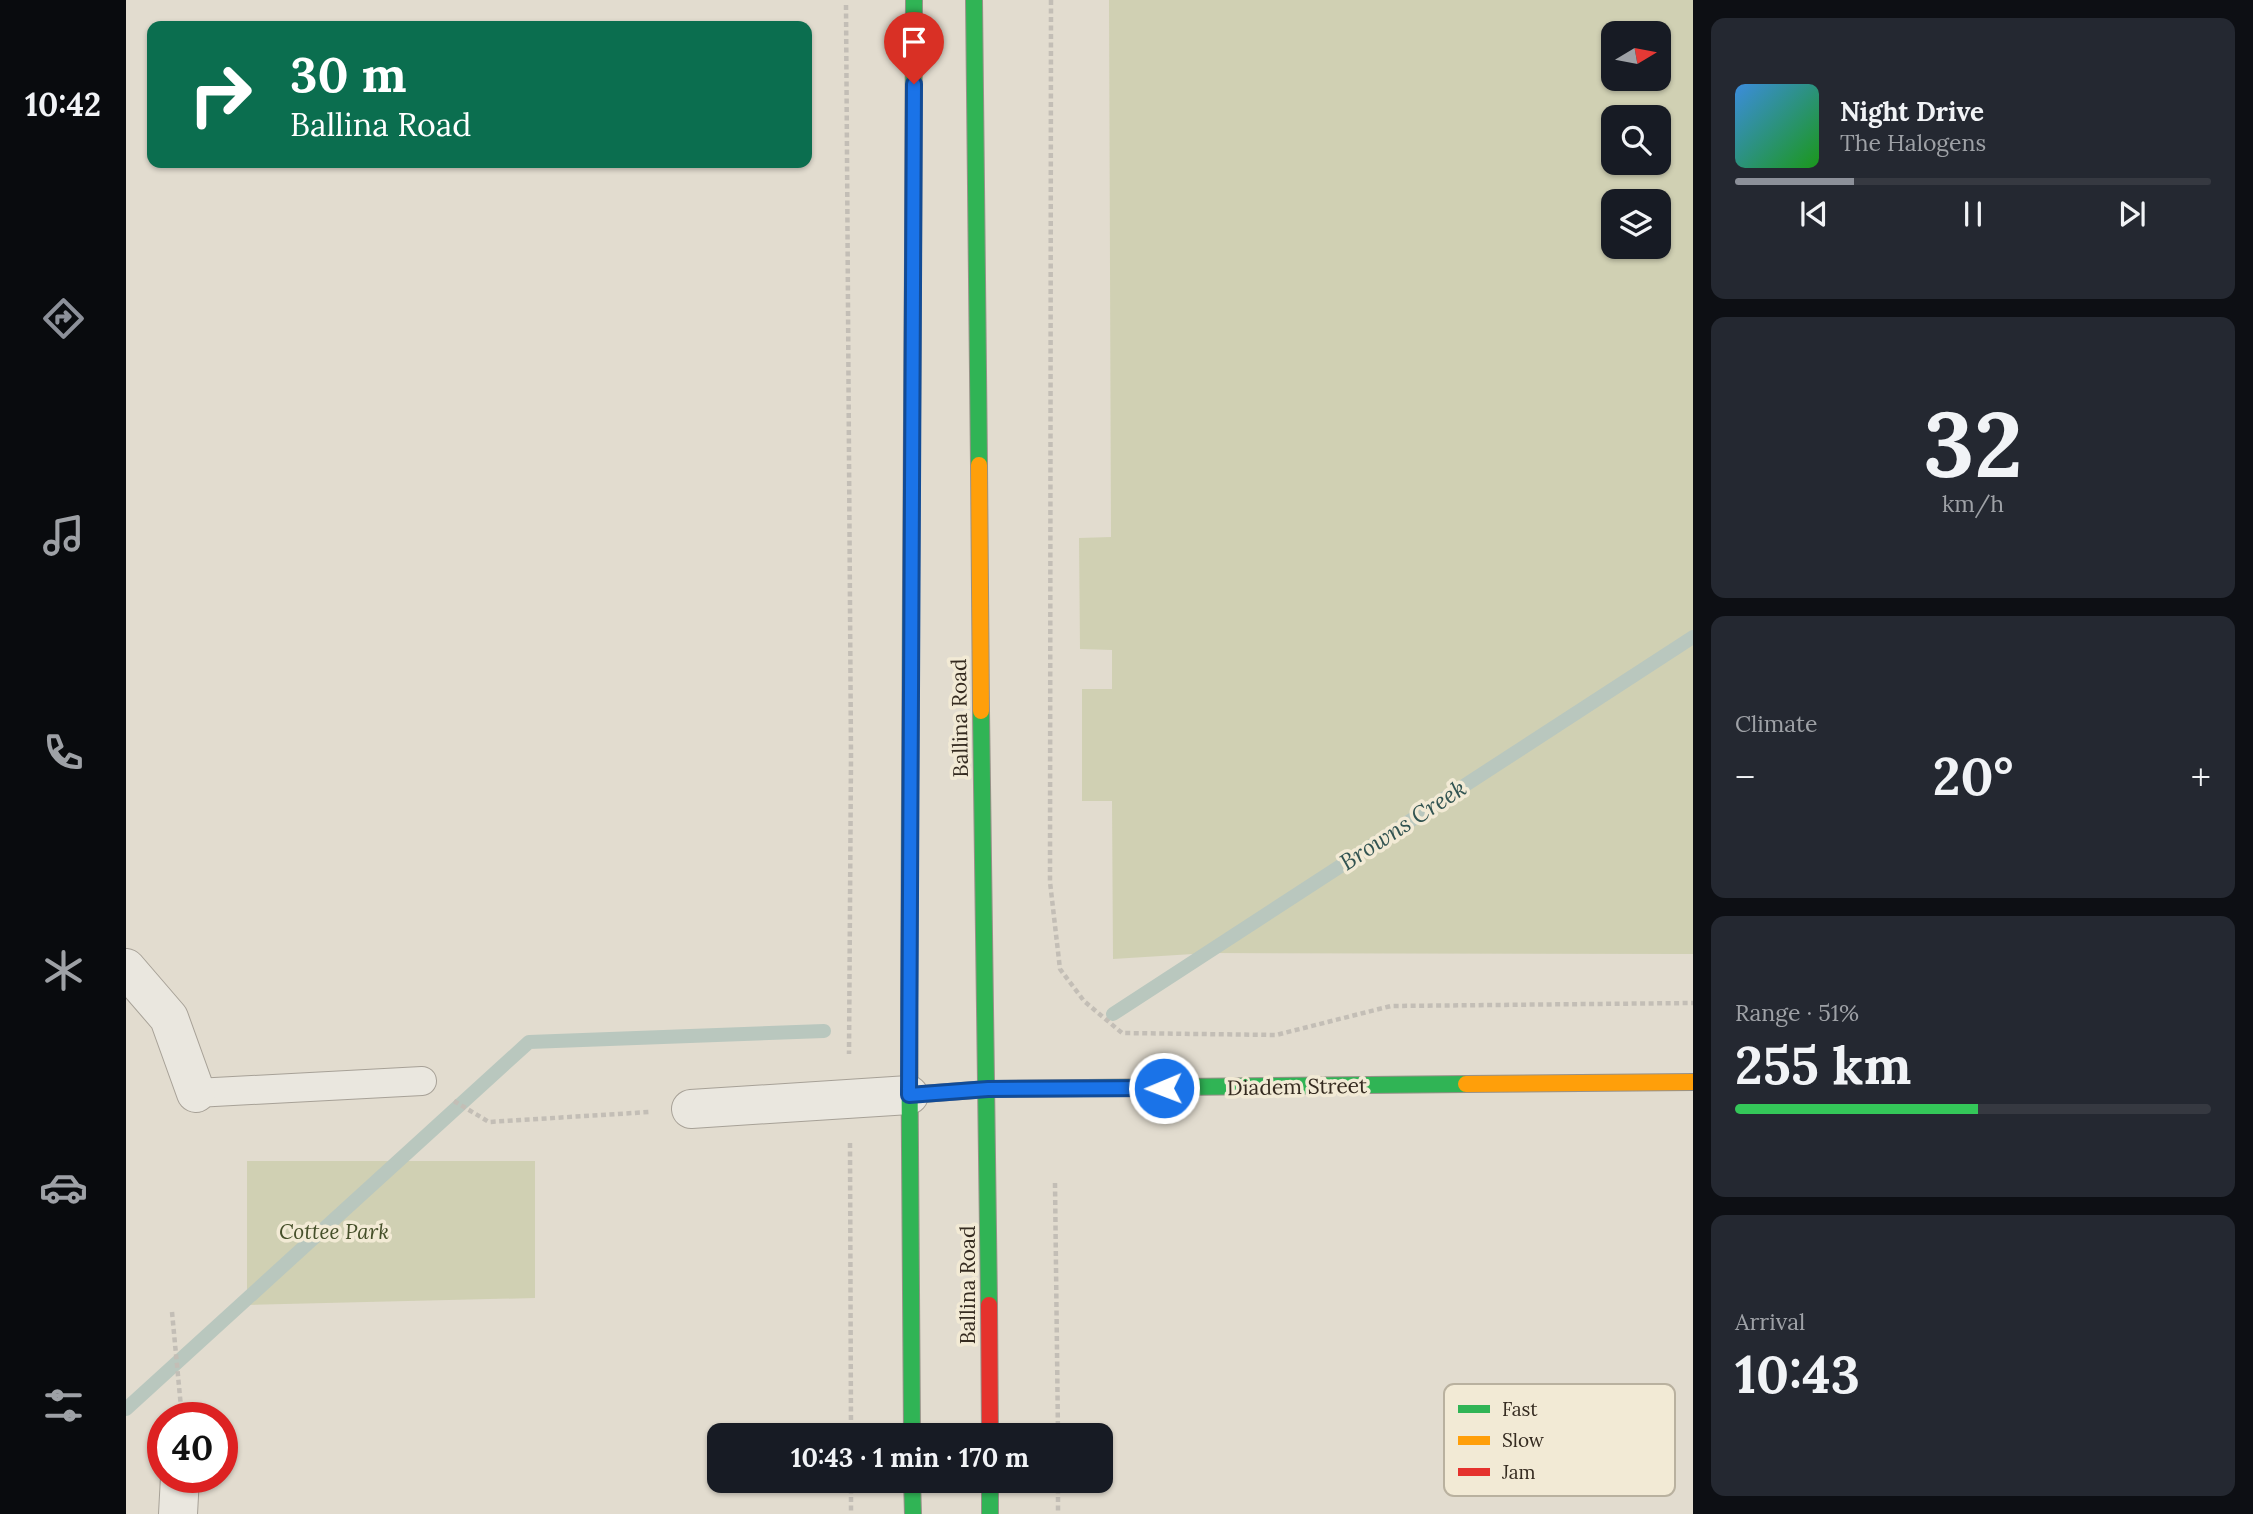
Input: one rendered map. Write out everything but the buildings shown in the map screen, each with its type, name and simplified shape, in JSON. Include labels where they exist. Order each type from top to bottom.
[{"type":"main road","points":[[912,1423],[909,1095],[914,0]]},
{"type":"main road","name":"Ballina Road","points":[[974,0],[990,1423]]},
{"type":"main road","name":"Diadem Street","points":[[909,1095],[988,1089],[1693,1082]]},
{"type":"main road","points":[[912,1493],[913,1514]]},
{"type":"main road","points":[[990,1493],[990,1514]]},
{"type":"street","points":[[126,968],[169,1018],[195,1093]]},
{"type":"street","name":"Diadem Street","points":[[691,1109],[909,1095]]},
{"type":"street","points":[[178,1514],[179,1493]]},
{"type":"lane","points":[[195,1093],[422,1081]]},
{"type":"path","points":[[1051,0],[1050,882],[1059,969],[1084,1001],[1122,1033],[1276,1035],[1391,1006],[1693,1003]]},
{"type":"path","points":[[846,5],[851,756],[851,1423]]},
{"type":"path","points":[[489,1122],[691,1109]]},
{"type":"path","points":[[1055,1183],[1058,1423]]},
{"type":"path","points":[[172,1312],[180,1402]]},
{"type":"path","points":[[851,1493],[851,1514]]},
{"type":"path","points":[[1058,1493],[1058,1514]]},
{"type":"green space","points":[[1109,0],[1693,0],[1693,954],[1209,953],[1113,959],[1112,801],[1082,801],[1082,689],[1112,689],[1112,650],[1080,649],[1079,538],[1111,537]]},
{"type":"green space","name":"Cottee Park","points":[[247,1161],[535,1161],[535,1298],[247,1305]]},
{"type":"waterway","name":"Browns Creek","points":[[1113,1014],[1693,637]]},
{"type":"waterway","points":[[126,1409],[529,1042],[824,1031]]},
{"type":"traffic: fast","points":[[913,257],[914,0]]},
{"type":"traffic: fast","points":[[974,0],[979,465]]},
{"type":"traffic: fast","points":[[911,585],[909,1005],[912,1423]]},
{"type":"traffic: fast","points":[[981,711],[989,1305]]},
{"type":"traffic: fast","points":[[909,1095],[988,1089],[1466,1084]]},
{"type":"traffic: fast","points":[[912,1493],[913,1514]]},
{"type":"traffic: fast","points":[[990,1493],[990,1514]]},
{"type":"traffic: slow","points":[[979,465],[981,711]]},
{"type":"traffic: slow","points":[[1466,1084],[1693,1082]]},
{"type":"traffic: jam","points":[[911,585],[913,257]]},
{"type":"traffic: jam","points":[[989,1305],[990,1423]]},
{"type":"route","points":[[914,84],[909,1095],[988,1089],[1164,1088]]}]
